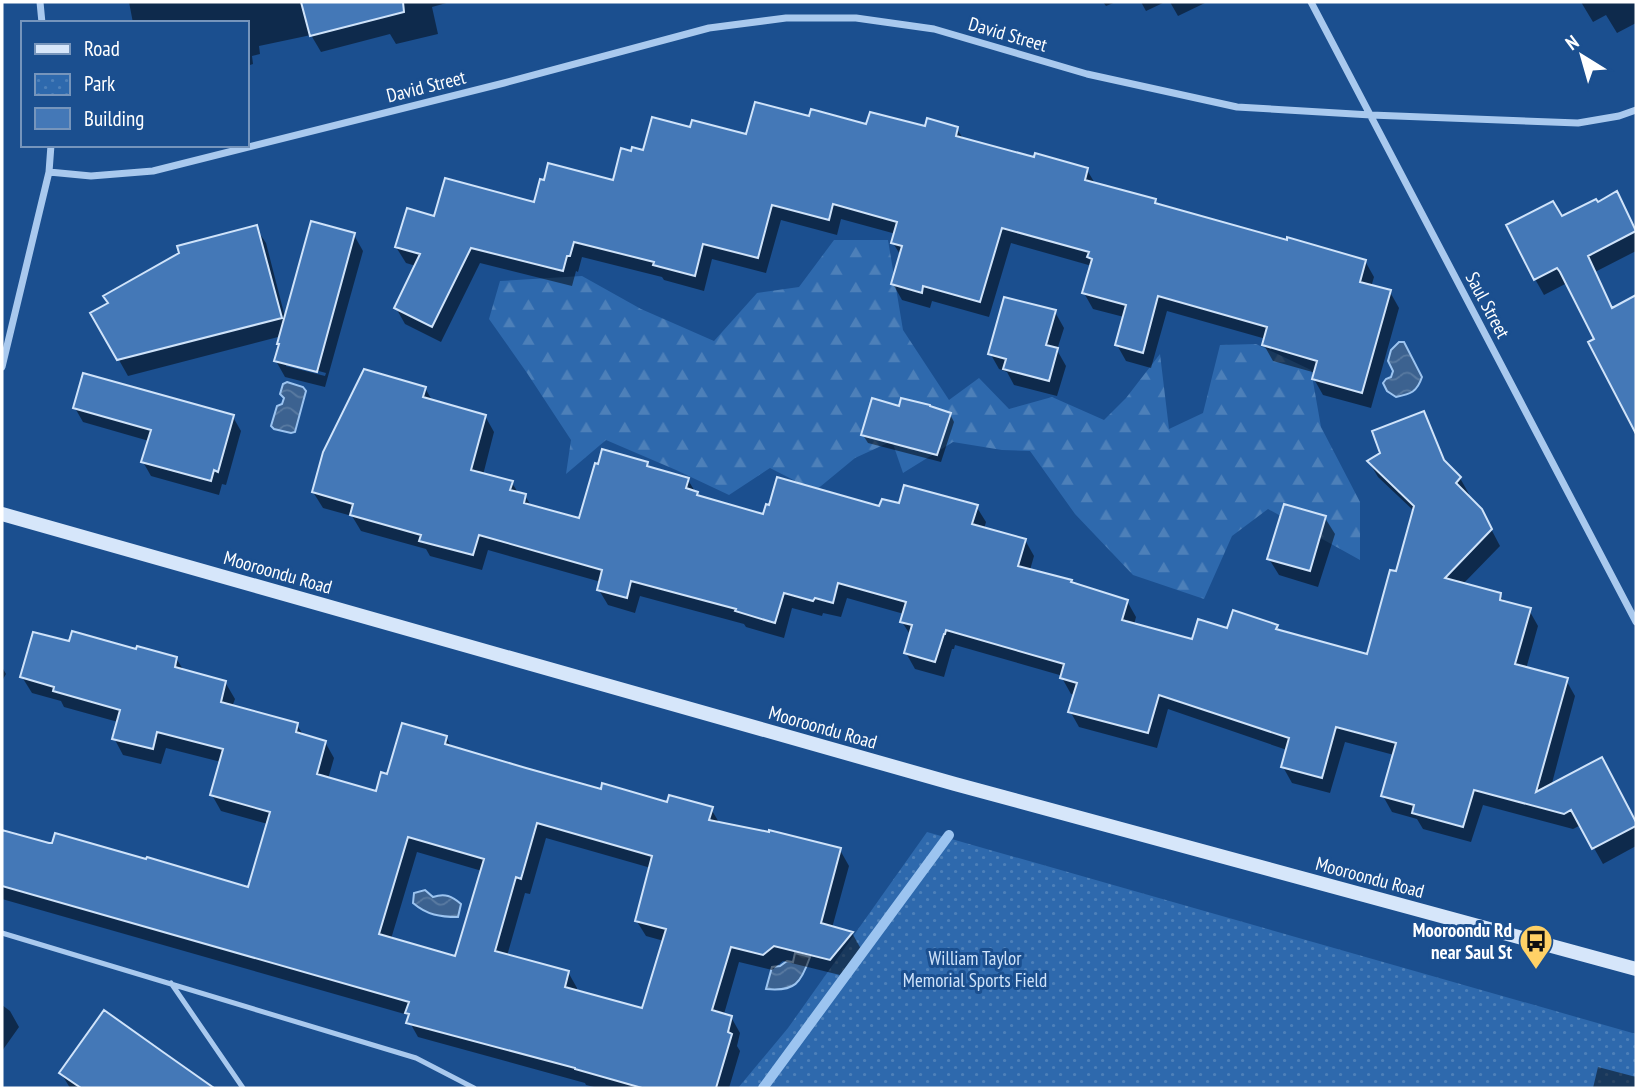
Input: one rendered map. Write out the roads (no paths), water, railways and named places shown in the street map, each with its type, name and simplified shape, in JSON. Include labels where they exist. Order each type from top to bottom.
[{"type":"street","points":[[40,2],[43,21]]},
{"type":"street","name":"Saul Street","points":[[1311,2],[1636,622]]},
{"type":"street","name":"David Street","points":[[49,172],[91,177],[153,171],[504,83],[709,28],[786,18],[856,18],[934,29],[1087,74],[1237,107],[1578,123],[1619,116],[1636,110]]},
{"type":"street","points":[[2,367],[49,172],[51,147]]},
{"type":"street","name":"Mooroondu Road","points":[[2,514],[955,784],[1636,970]]},
{"type":"lane","points":[[2,933],[416,1058],[474,1088]]},
{"type":"lane","points":[[171,984],[243,1088]]},
{"type":"water","points":[[1399,342],[1404,342],[1422,377],[1413,392],[1396,397],[1387,391],[1383,383],[1391,377],[1393,371],[1388,361],[1391,350]]},
{"type":"water","points":[[287,382],[303,387],[306,391],[295,432],[291,433],[271,426],[277,406],[282,404],[284,398],[280,394],[283,384]]},
{"type":"water","points":[[425,890],[433,897],[445,895],[458,901],[461,904],[458,917],[434,914],[413,903],[414,893]]},
{"type":"water","points":[[795,953],[810,957],[796,984],[784,989],[766,989],[772,967],[787,961],[793,962]]},
{"type":"waterway","points":[[763,1088],[949,835]]},
{"type":"place","name":"Mooroondu Rd near Saul St","points":[[1536,971]]},
{"type":"park label","name":"William Taylor Memorial Sports Field","points":[[975,969]]}]
